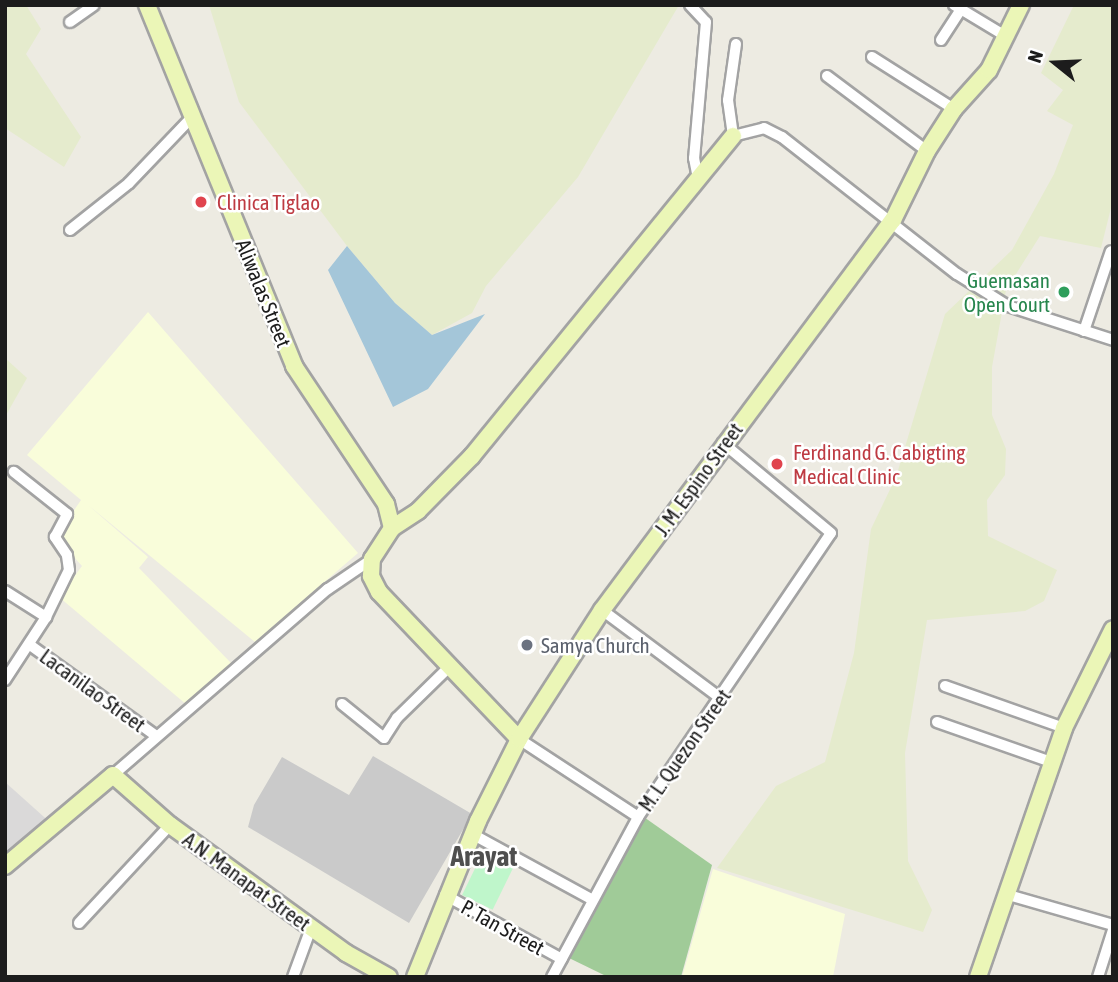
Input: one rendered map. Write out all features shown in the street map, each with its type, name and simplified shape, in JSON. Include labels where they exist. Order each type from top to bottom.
[{"type":"street","points":[[70,22],[94,5]]},
{"type":"street","name":"Aliwalas Street","points":[[147,5],[294,366],[386,504],[391,528]]},
{"type":"street","points":[[690,5],[706,23],[694,148],[698,178]]},
{"type":"street","name":"J. M. Espino Street","points":[[415,977],[445,895],[519,739],[602,610],[723,443],[893,220],[927,150],[954,109],[989,70],[1021,5]]},
{"type":"street","points":[[941,40],[958,7],[1007,37]]},
{"type":"street","points":[[733,136],[728,100],[736,44]]},
{"type":"street","points":[[872,57],[954,109]]},
{"type":"street","points":[[827,76],[927,150]]},
{"type":"street","points":[[70,230],[129,183],[192,117]]},
{"type":"street","points":[[5,866],[328,589],[372,559],[391,528],[418,511],[472,456],[578,331],[733,136],[764,128],[782,137],[893,220],[957,274],[1008,306],[1113,340]]},
{"type":"street","points":[[1084,331],[1111,251]]},
{"type":"street","name":"M. L. Quezon Street","points":[[552,977],[591,899],[638,817],[831,533],[723,443]]},
{"type":"street","points":[[6,678],[30,645],[69,570],[67,555],[55,537],[68,514],[14,472]]},
{"type":"street","points":[[372,559],[371,576],[379,592],[448,668],[519,739],[638,817]]},
{"type":"street","points":[[5,591],[46,617]]},
{"type":"street","points":[[602,610],[720,698]]},
{"type":"street","points":[[978,977],[1004,894],[1064,728],[1113,629]]},
{"type":"street","name":"Lacanilao Street","points":[[30,645],[156,736]]},
{"type":"street","points":[[342,704],[384,738],[397,718],[448,668]]},
{"type":"street","points":[[945,686],[1064,728]]},
{"type":"street","points":[[937,722],[1051,762]]},
{"type":"street","name":"A.N. Manapat Street","points":[[113,775],[170,825],[311,928],[389,977]]},
{"type":"street","points":[[79,923],[170,825]]},
{"type":"street","points":[[472,834],[591,899]]},
{"type":"street","points":[[1004,894],[1113,927],[1098,977]]},
{"type":"street","name":"P. Tan Street","points":[[445,895],[562,959]]},
{"type":"street","points":[[293,977],[311,928]]},
{"type":"shaded area","points":[[5,5],[26,5],[41,29],[26,54],[81,137],[64,167],[5,128]]},
{"type":"shaded area","points":[[209,5],[679,5],[578,177],[486,286],[472,313],[432,335],[395,303],[347,246],[239,102]]},
{"type":"shaded area","points":[[1074,5],[1113,5],[1113,200],[1101,248],[1040,236],[1006,290],[992,367],[992,415],[1006,449],[1005,475],[987,500],[988,536],[1057,570],[1044,601],[1025,611],[927,620],[905,753],[908,861],[932,910],[923,932],[717,868],[776,786],[825,762],[854,653],[871,529],[896,477],[945,314],[1012,250],[1054,174],[1073,125],[1047,111],[1063,90],[1041,73]]},
{"type":"shaded area","points":[[148,312],[358,553],[255,642],[88,505],[148,557],[139,568],[232,664],[187,705],[59,597],[82,566],[56,537],[81,500],[27,455]]},
{"type":"shaded area","points":[[5,358],[27,378],[5,417]]},
{"type":"shaded area","points":[[373,756],[472,814],[409,923],[248,827],[254,805],[282,757],[349,795]]},
{"type":"shaded area","points":[[5,782],[53,825],[5,866]]},
{"type":"shaded area","points":[[713,869],[845,914],[833,977],[682,977]]},
{"type":"green space","points":[[641,815],[712,865],[681,977],[608,977],[569,958]]},
{"type":"green space","points":[[484,850],[515,865],[493,910],[462,895]]},
{"type":"water","points":[[347,246],[395,303],[432,335],[485,314],[428,389],[393,407],[328,270]]},
{"type":"place","name":"Clinica Tiglao","points":[[201,202]]},
{"type":"place","name":"Guemasan Open Court","points":[[1064,292]]},
{"type":"place","name":"Ferdinand G. Cabigting Medical Clinic","points":[[777,464]]},
{"type":"place","name":"Samya Church","points":[[527,645]]},
{"type":"district","name":"Arayat","points":[[484,856]]}]
